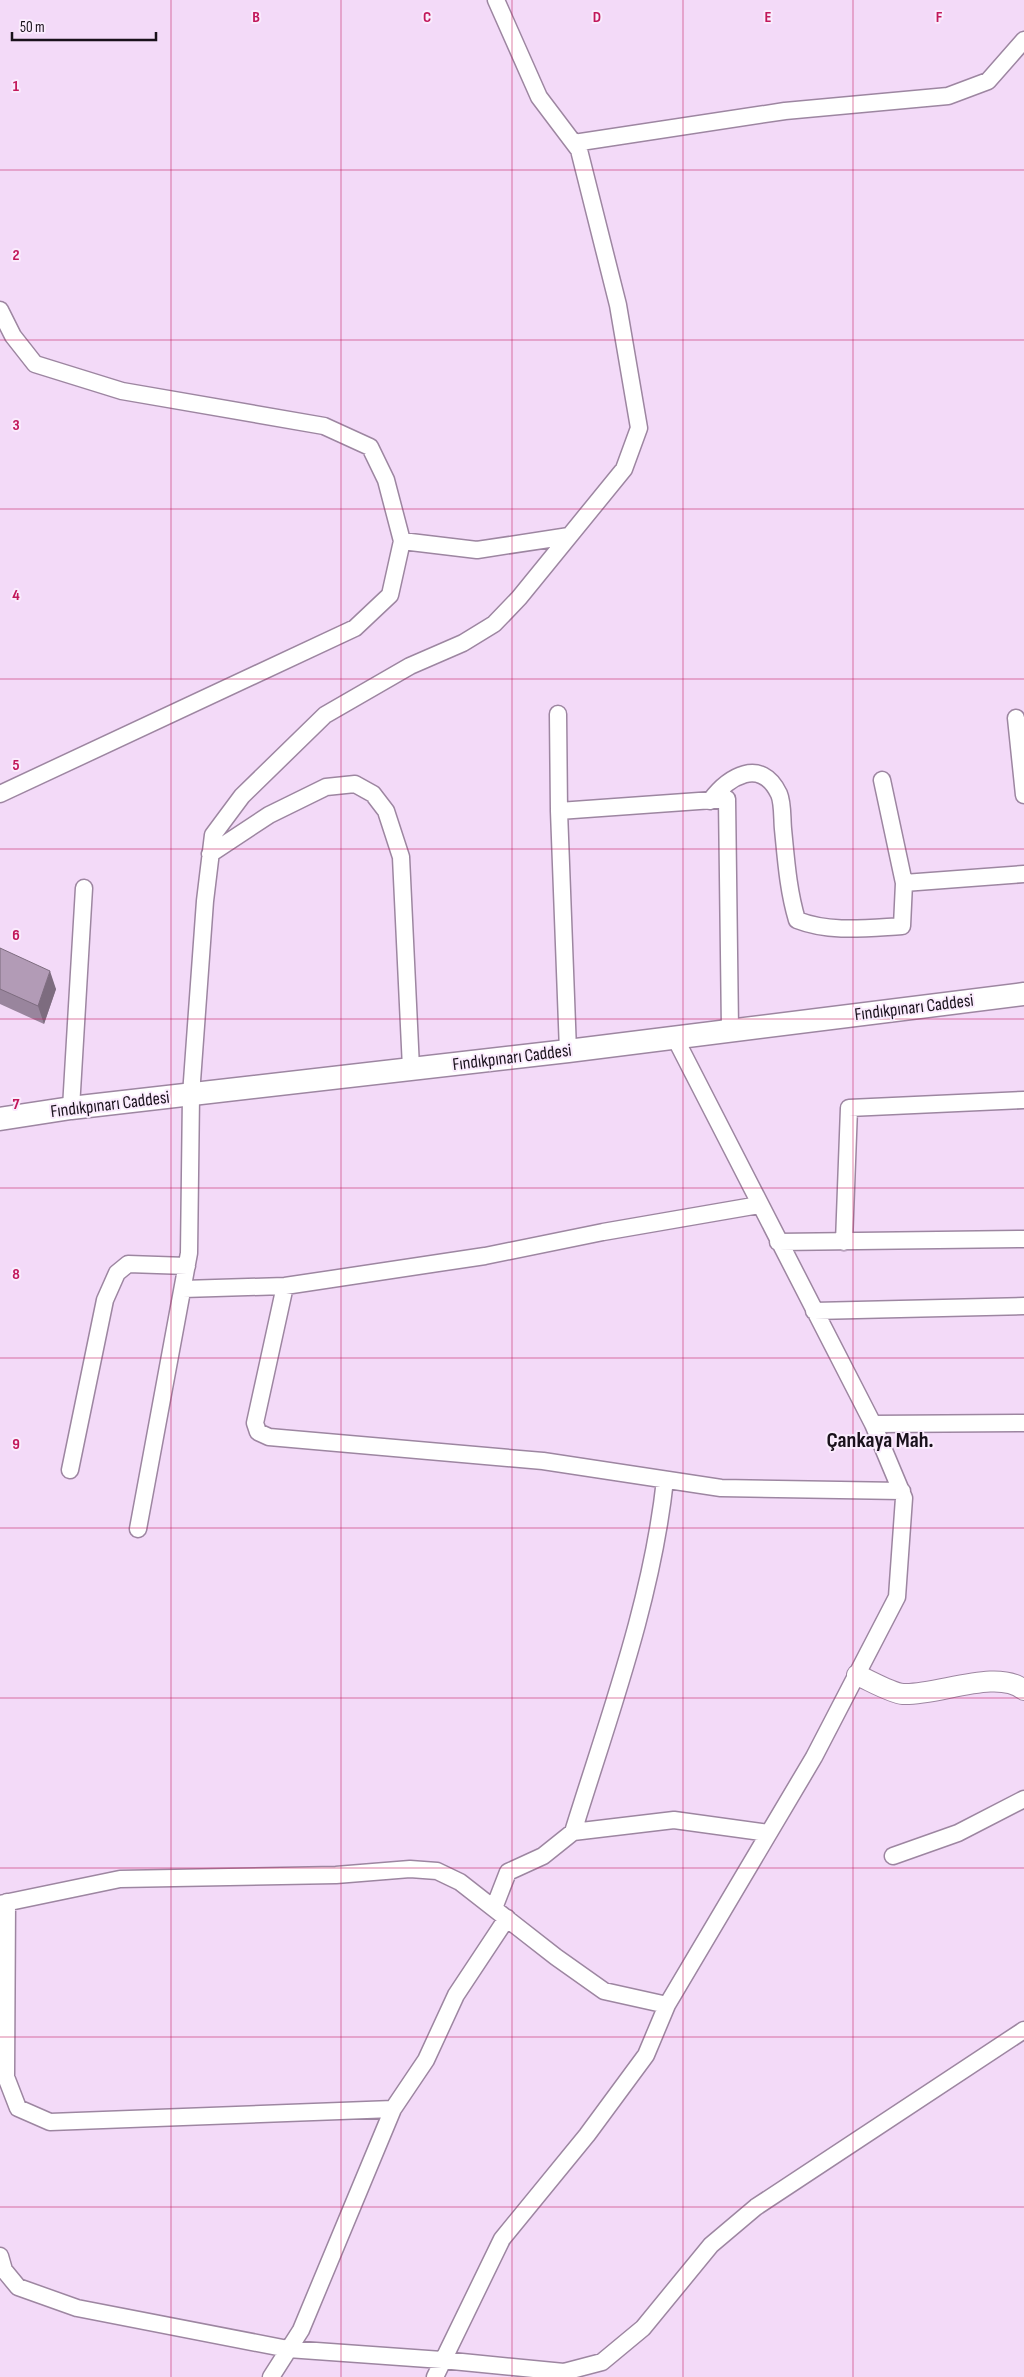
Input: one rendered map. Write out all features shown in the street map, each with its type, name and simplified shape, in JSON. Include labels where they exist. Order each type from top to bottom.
[{"type":"main road","name":"Fındıkpınarı Caddesi","points":[[0,1119],[71,1108],[568,1051],[730,1029],[1024,994]]},
{"type":"street","points":[[138,1529],[189,1252],[191,1095],[213,835],[242,796],[325,714],[410,666],[464,643],[494,624],[519,598],[624,468],[639,428],[618,305],[579,150],[539,97],[496,0]]},
{"type":"street","points":[[574,143],[785,111],[948,96],[988,81],[1024,40]]},
{"type":"street","points":[[0,310],[13,336],[35,364],[122,391],[324,426],[370,447],[386,480],[402,541],[390,595],[354,628],[0,794]]},
{"type":"street","points":[[402,541],[477,550],[569,536]]},
{"type":"street","points":[[558,714],[559,811],[568,1051]]},
{"type":"street","points":[[1016,718],[1024,795]]},
{"type":"street","points":[[710,802],[721,786],[743,773],[754,773],[764,777],[779,795],[790,898],[797,920],[811,925],[844,929],[902,926],[904,882],[882,780]]},
{"type":"street","points":[[210,854],[269,815],[326,787],[355,784],[373,794],[386,811],[401,857],[411,1068]]},
{"type":"street","points":[[559,811],[710,802],[727,799],[730,1029]]},
{"type":"street","points":[[904,882],[1024,874]]},
{"type":"street","points":[[71,1108],[84,888]]},
{"type":"street","points":[[435,2377],[502,2239],[587,2135],[646,2055],[666,2005],[814,1757],[896,1597],[902,1540],[904,1498],[902,1491],[873,1424],[674,1036]]},
{"type":"street","points":[[844,1242],[849,1108],[1024,1100]]},
{"type":"street","points":[[183,1289],[285,1286],[485,1256],[603,1232],[759,1205]]},
{"type":"street","points":[[778,1242],[1024,1239]]},
{"type":"street","points":[[70,1470],[105,1300],[117,1273],[128,1264],[187,1266]]},
{"type":"street","points":[[285,1286],[255,1423],[258,1432],[270,1437],[543,1461],[721,1488],[902,1491]]},
{"type":"street","points":[[814,1311],[1024,1306]]},
{"type":"street","points":[[873,1424],[1024,1423]]},
{"type":"street","points":[[573,1832],[646,1597],[662,1511],[665,1480]]},
{"type":"street","points":[[856,1674],[902,1694],[933,1692],[977,1682],[1015,1683],[1024,1690]]},
{"type":"street","points":[[893,1856],[958,1833],[1024,1799]]},
{"type":"street","points":[[271,2377],[301,2330],[393,2109],[426,2060],[456,1995],[500,1913],[508,1872],[543,1856],[573,1832],[674,1820],[769,1833]]},
{"type":"street","points":[[393,2109],[50,2122],[18,2108],[6,2076],[4,1903],[120,1879],[336,1875],[410,1869],[437,1871],[460,1882],[556,1957],[604,1991],[666,2005]]},
{"type":"street","points":[[0,2256],[4,2270],[18,2287],[77,2308],[288,2349],[442,2360],[564,2372],[602,2362],[643,2328],[711,2245],[756,2206],[1024,2030]]},
{"type":"building","points":[[0,948],[50,971],[38,1006],[0,989]]},
{"type":"district","name":"Çankaya Mah.","points":[[880,1439]]}]
